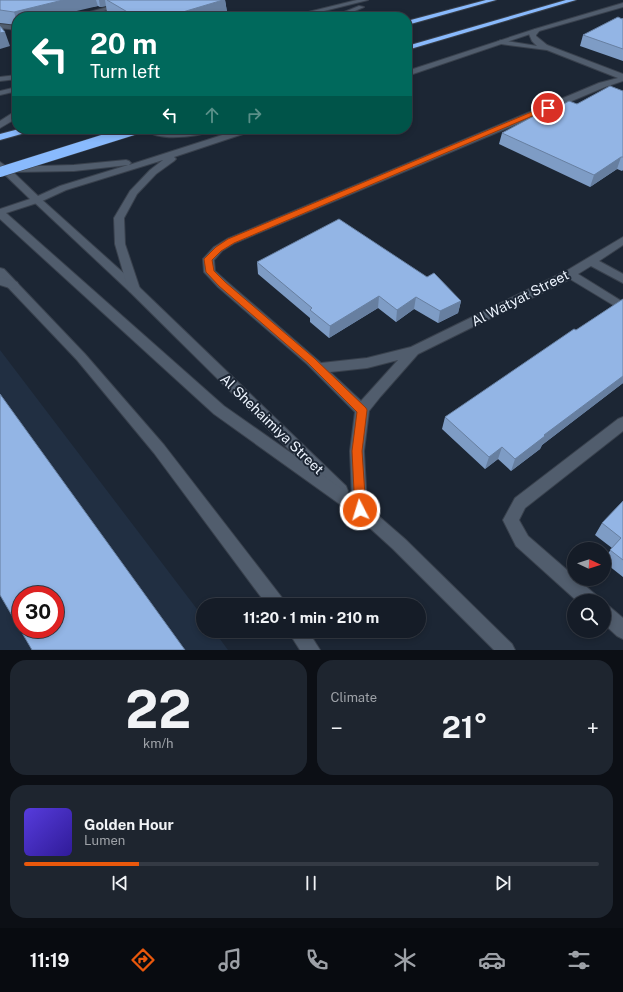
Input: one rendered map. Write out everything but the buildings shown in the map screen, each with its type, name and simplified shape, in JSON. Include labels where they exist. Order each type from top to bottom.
[{"type":"highway","points":[[412,22],[493,0]]},
{"type":"highway","points":[[412,47],[573,0]]},
{"type":"highway","points":[[0,137],[12,134]]},
{"type":"highway","points":[[1,168],[119,134]]},
{"type":"street","points":[[94,12],[139,0]]},
{"type":"street","points":[[313,12],[365,0]]},
{"type":"street","points":[[347,12],[372,0]]},
{"type":"street","points":[[412,72],[537,30],[623,5]]},
{"type":"street","points":[[0,26],[12,27]]},
{"type":"street","points":[[537,30],[532,34],[539,44],[623,78]]},
{"type":"street","points":[[501,42],[553,50]]},
{"type":"street","points":[[0,79],[12,77]]},
{"type":"street","points":[[360,510],[357,451],[362,410],[318,368],[210,272],[208,259],[218,249],[231,241],[602,85],[623,78]]},
{"type":"street","points":[[0,93],[12,90]]},
{"type":"street","points":[[0,125],[12,117]]},
{"type":"street","points":[[176,134],[196,134]]},
{"type":"street","points":[[234,134],[178,153],[63,188],[37,200],[0,212],[17,230],[220,410],[360,510]]},
{"type":"street","points":[[1,168],[39,169],[88,167],[145,160],[178,153]]},
{"type":"street","points":[[134,289],[120,244],[119,218],[134,193],[143,182],[153,172],[178,153]]},
{"type":"street","name":"Al Shehaimiya Street","points":[[1,168],[134,289],[360,510],[399,544],[506,650]]},
{"type":"street","name":"Al Watyat Street","points":[[318,368],[367,363],[414,351],[570,274],[623,240]]},
{"type":"street","points":[[591,261],[623,279]]},
{"type":"street","points":[[0,272],[6,283],[82,357],[160,449],[272,598]]},
{"type":"street","points":[[570,274],[623,307]]},
{"type":"street","name":"Al Watyat Street","points":[[362,410],[376,392],[414,351]]},
{"type":"street","points":[[582,594],[522,541],[512,520],[520,502],[623,423]]},
{"type":"street","points":[[611,619],[623,630]]},
{"type":"street","points":[[302,638],[311,650]]},
{"type":"shaded area","points":[[0,350],[196,608],[196,638],[219,638],[228,650],[0,650]]},
{"type":"route","points":[[360,510],[357,451],[362,410],[311,361],[222,284],[210,272],[208,259],[218,249],[231,241],[548,108]]}]
